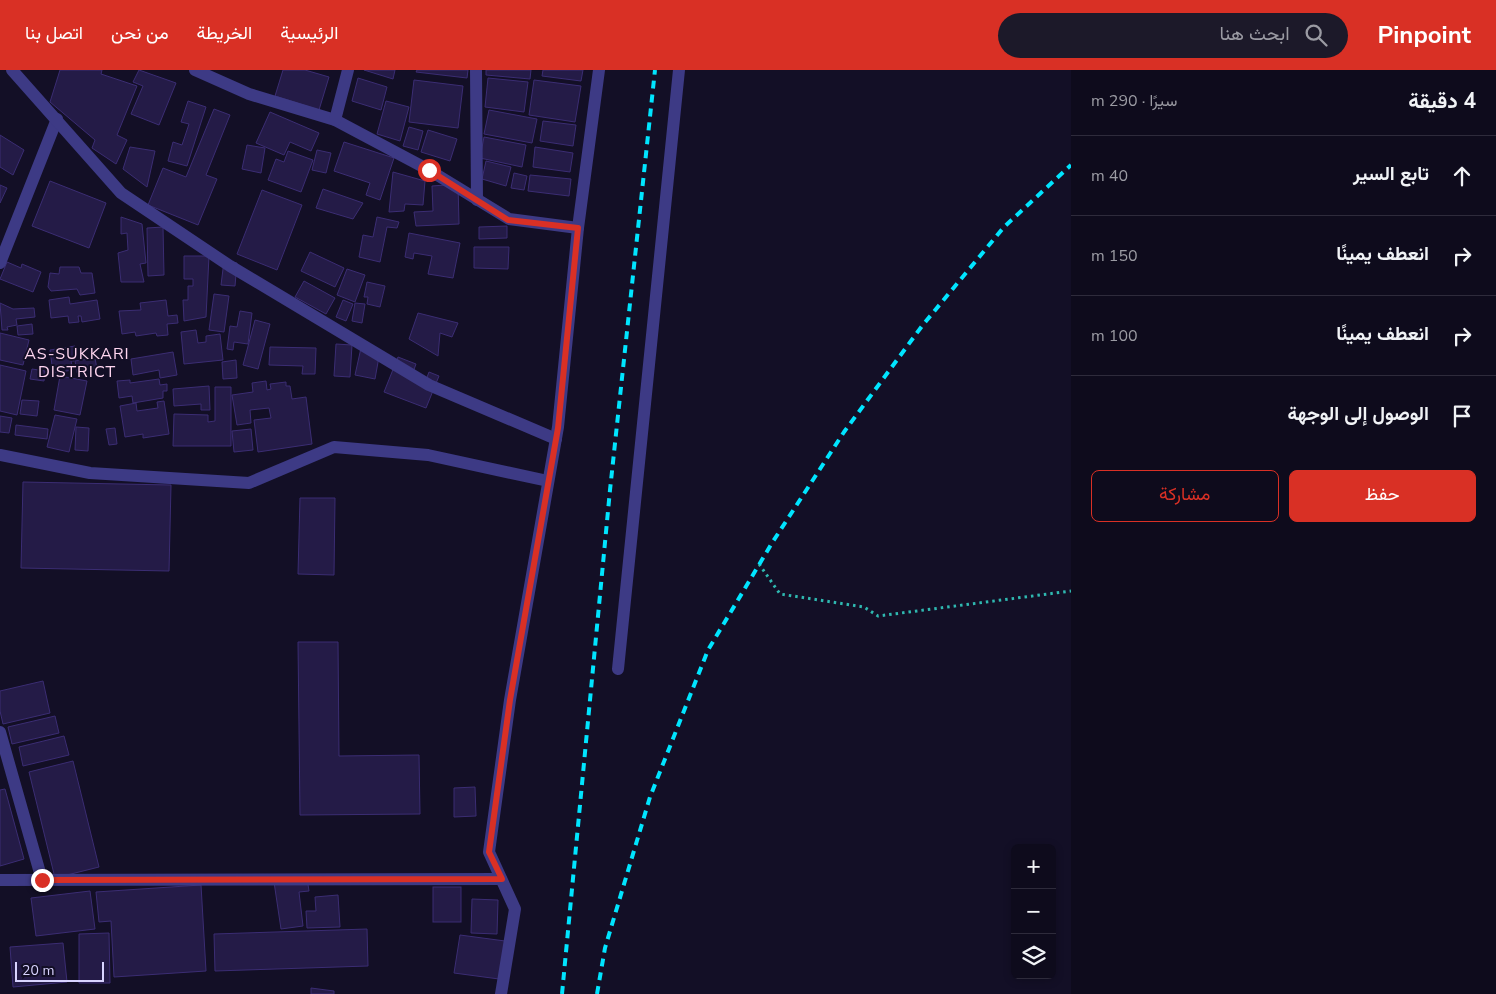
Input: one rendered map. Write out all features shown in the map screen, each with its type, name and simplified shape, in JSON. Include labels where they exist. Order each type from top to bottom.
[{"type":"street","points":[[12,70],[121,193],[230,266],[429,385],[556,440]]},
{"type":"street","points":[[195,70],[249,94],[335,120],[429,170],[508,220],[578,228]]},
{"type":"street","points":[[335,120],[348,70]]},
{"type":"street","points":[[476,70],[477,200]]},
{"type":"street","points":[[501,994],[515,909],[489,852],[510,700],[556,440],[578,228],[599,70]]},
{"type":"street","points":[[618,668],[679,70]]},
{"type":"street","points":[[0,264],[57,119]]},
{"type":"street","points":[[0,455],[90,473],[249,484],[334,447],[428,455],[548,481]]},
{"type":"street","points":[[0,732],[42,880]]},
{"type":"street","points":[[0,880],[502,879]]},
{"type":"path","points":[[759,564],[780,594],[864,607],[878,616],[1071,591]]},
{"type":"building","points":[[60,70],[102,70],[101,74],[137,86],[117,135],[127,140],[116,164],[92,148],[95,140],[50,102]]},
{"type":"building","points":[[139,70],[176,83],[159,125],[131,114],[143,86],[133,82]]},
{"type":"building","points":[[283,70],[305,70],[329,77],[319,110],[275,96]]},
{"type":"building","points":[[364,70],[395,70],[393,79]]},
{"type":"building","points":[[417,70],[468,70],[467,78],[416,72]]},
{"type":"building","points":[[486,70],[531,70],[530,79],[486,75]]},
{"type":"building","points":[[543,70],[583,70],[581,81],[542,76]]},
{"type":"building","points":[[358,78],[387,87],[381,110],[352,101]]},
{"type":"building","points":[[488,78],[528,82],[524,112],[485,107]]},
{"type":"building","points":[[414,80],[463,86],[458,128],[409,122]]},
{"type":"building","points":[[534,80],[581,86],[575,122],[529,115]]},
{"type":"building","points":[[188,101],[206,107],[187,166],[168,161],[173,142],[182,145],[189,124],[181,122]]},
{"type":"building","points":[[386,101],[409,107],[400,141],[377,134]]},
{"type":"building","points":[[214,109],[230,115],[206,175],[217,179],[198,225],[148,205],[163,168],[186,177]]},
{"type":"building","points":[[489,110],[537,119],[532,143],[484,134]]},
{"type":"building","points":[[270,112],[319,133],[311,151],[290,142],[284,155],[256,143]]},
{"type":"building","points":[[543,121],[576,125],[573,146],[540,141]]},
{"type":"building","points":[[409,127],[423,131],[418,150],[403,146]]},
{"type":"building","points":[[428,130],[457,139],[450,161],[421,152]]},
{"type":"building","points":[[0,135],[24,150],[13,175],[0,167]]},
{"type":"building","points":[[484,137],[526,145],[522,167],[480,158]]},
{"type":"building","points":[[344,142],[394,158],[380,200],[366,195],[370,183],[334,171]]},
{"type":"building","points":[[247,145],[265,148],[261,173],[242,169]]},
{"type":"building","points":[[130,147],[155,151],[147,187],[123,169]]},
{"type":"building","points":[[535,147],[573,153],[570,172],[533,167]]},
{"type":"building","points":[[317,150],[331,153],[326,173],[312,170]]},
{"type":"building","points":[[288,151],[313,160],[301,192],[268,180],[276,159],[284,162]]},
{"type":"building","points":[[486,161],[511,167],[506,186],[482,179]]},
{"type":"building","points":[[393,172],[425,181],[423,205],[405,204],[404,211],[389,212]]},
{"type":"building","points":[[514,173],[527,176],[524,190],[511,188]]},
{"type":"building","points":[[530,175],[571,179],[569,196],[528,191]]},
{"type":"building","points":[[50,181],[106,203],[89,248],[32,226]]},
{"type":"building","points":[[458,184],[459,224],[416,226],[414,212],[433,211],[432,186]]},
{"type":"building","points":[[0,185],[7,188],[0,203]]},
{"type":"building","points":[[323,189],[363,203],[353,219],[316,208]]},
{"type":"building","points":[[262,190],[302,205],[277,270],[237,254]]},
{"type":"building","points":[[121,217],[142,224],[146,263],[140,264],[144,282],[121,282],[118,253],[128,250],[127,233],[121,234]]},
{"type":"building","points":[[377,217],[399,222],[397,228],[387,227],[380,262],[359,257],[363,235],[373,237]]},
{"type":"building","points":[[507,226],[507,238],[479,239],[479,227]]},
{"type":"building","points":[[163,227],[164,275],[148,276],[147,228]]},
{"type":"building","points":[[409,233],[460,243],[453,278],[428,274],[432,256],[414,253],[413,259],[405,257]]},
{"type":"building","points":[[474,247],[509,247],[508,269],[474,268]]},
{"type":"building","points":[[310,252],[344,268],[335,287],[301,271]]},
{"type":"building","points":[[184,256],[209,256],[206,317],[184,321],[183,300],[188,300],[188,286],[193,286],[193,279],[184,279]]},
{"type":"building","points":[[224,261],[237,263],[235,286],[221,285]]},
{"type":"building","points":[[7,262],[21,268],[22,264],[41,272],[33,292],[0,279]]},
{"type":"building","points":[[60,267],[79,267],[81,273],[92,273],[95,293],[80,295],[77,289],[51,291],[48,287],[50,273],[59,274]]},
{"type":"building","points":[[347,269],[365,275],[355,302],[337,295]]},
{"type":"building","points":[[304,281],[335,298],[326,314],[295,297]]},
{"type":"building","points":[[367,282],[385,286],[380,307],[367,304],[368,297],[364,297]]},
{"type":"building","points":[[214,294],[229,296],[224,332],[209,330]]},
{"type":"building","points":[[69,297],[70,304],[97,300],[100,319],[82,322],[81,316],[78,316],[79,322],[69,323],[68,316],[51,318],[49,300]]},
{"type":"building","points":[[166,300],[168,316],[177,315],[178,323],[167,324],[168,335],[157,336],[156,333],[136,336],[135,332],[122,334],[119,311],[141,310],[140,303]]},
{"type":"building","points":[[343,300],[353,304],[346,321],[336,317]]},
{"type":"building","points":[[0,303],[13,309],[34,308],[35,317],[16,319],[17,325],[7,327],[8,330],[2,330]]},
{"type":"building","points":[[355,303],[365,304],[362,323],[352,321]]},
{"type":"building","points":[[240,311],[252,313],[248,344],[234,342],[233,350],[227,349],[230,326],[237,327]]},
{"type":"building","points":[[418,313],[458,323],[452,337],[440,333],[438,356],[409,339]]},
{"type":"building","points":[[255,320],[270,324],[258,369],[243,365]]},
{"type":"building","points":[[32,324],[33,334],[18,335],[17,326]]},
{"type":"building","points":[[196,330],[198,343],[206,342],[206,336],[220,334],[223,360],[184,364],[181,332]]},
{"type":"building","points":[[0,333],[29,340],[23,365],[0,360]]},
{"type":"building","points":[[336,344],[352,345],[350,377],[334,376]]},
{"type":"building","points":[[75,346],[77,356],[73,357],[74,361],[71,361],[73,370],[53,373],[50,350]]},
{"type":"building","points":[[270,347],[316,348],[315,374],[302,374],[303,366],[269,365]]},
{"type":"building","points":[[361,348],[380,351],[375,379],[355,375]]},
{"type":"building","points":[[173,352],[177,375],[160,378],[159,370],[133,375],[131,359]]},
{"type":"building","points":[[398,357],[416,364],[412,375],[426,380],[429,372],[439,376],[426,408],[384,392]]},
{"type":"building","points":[[95,358],[97,369],[77,373],[75,361]]},
{"type":"building","points":[[236,360],[237,378],[223,379],[222,362]]},
{"type":"building","points":[[0,365],[26,371],[17,415],[0,411]]},
{"type":"building","points":[[32,369],[45,371],[44,381],[30,379]]},
{"type":"building","points":[[60,376],[87,381],[80,415],[54,410]]},
{"type":"building","points":[[159,379],[160,385],[167,384],[167,391],[163,391],[163,398],[133,403],[132,396],[119,398],[117,381],[130,380],[130,383]]},
{"type":"building","points":[[266,381],[267,390],[271,389],[270,384],[286,382],[286,386],[290,386],[292,399],[306,397],[312,444],[258,452],[254,420],[271,418],[269,408],[250,410],[251,423],[237,425],[232,395],[253,392],[252,383]]},
{"type":"building","points":[[209,386],[210,410],[201,410],[201,404],[174,406],[173,389]]},
{"type":"building","points":[[215,387],[231,387],[231,446],[173,446],[174,414],[208,415],[208,422],[215,421]]},
{"type":"building","points":[[22,400],[39,401],[37,416],[20,414]]},
{"type":"building","points":[[164,401],[169,434],[143,438],[143,434],[125,437],[120,406],[136,403],[137,411],[158,408],[157,402]]},
{"type":"building","points":[[55,415],[77,419],[69,452],[47,447]]},
{"type":"building","points":[[0,416],[12,418],[9,433],[0,432]]},
{"type":"building","points":[[16,425],[48,429],[47,439],[15,435]]},
{"type":"building","points":[[76,427],[89,428],[88,451],[75,450]]},
{"type":"building","points":[[115,428],[117,444],[109,445],[106,429]]},
{"type":"building","points":[[251,429],[253,450],[234,452],[232,431]]},
{"type":"building","points":[[23,482],[171,485],[169,571],[21,568]]},
{"type":"building","points":[[300,498],[335,498],[334,575],[298,574]]},
{"type":"building","points":[[298,642],[338,642],[339,756],[419,755],[420,814],[300,815]]},
{"type":"building","points":[[43,681],[50,713],[3,724],[0,711],[0,691]]},
{"type":"building","points":[[55,716],[59,733],[12,744],[8,727]]},
{"type":"building","points":[[64,736],[69,755],[23,766],[19,747]]},
{"type":"building","points":[[73,761],[99,867],[55,878],[29,772]]},
{"type":"building","points":[[475,787],[476,816],[454,817],[454,788]]},
{"type":"building","points":[[5,789],[24,859],[0,866],[0,790]]},
{"type":"building","points":[[307,878],[309,891],[299,892],[303,926],[281,929],[274,882]]},
{"type":"building","points":[[201,885],[206,971],[114,977],[111,921],[99,922],[96,892]]},
{"type":"building","points":[[433,887],[461,887],[461,922],[433,922]]},
{"type":"building","points":[[90,891],[95,929],[36,936],[31,898]]},
{"type":"building","points":[[338,895],[340,927],[307,928],[306,911],[316,911],[315,897]]},
{"type":"building","points":[[472,899],[498,900],[497,934],[471,933]]},
{"type":"building","points":[[367,929],[368,966],[215,971],[214,934]]},
{"type":"building","points":[[109,933],[110,983],[79,983],[79,934]]},
{"type":"building","points":[[460,935],[505,941],[499,979],[454,973]]},
{"type":"building","points":[[63,943],[67,982],[13,987],[10,947]]},
{"type":"building","points":[[311,988],[334,991],[334,994],[311,994]]},
{"type":"railway","points":[[562,994],[610,490],[655,70]]},
{"type":"railway","points":[[597,994],[605,948],[650,797],[708,650],[772,543],[844,432],[922,326],[1004,227],[1071,165]]},
{"type":"district","name":"AS-SUKKARI DISTRICT","points":[[77,362]]},
{"type":"route","points":[[42,880],[502,879],[489,852],[510,700],[558,428],[578,228],[508,220],[429,170]]}]
